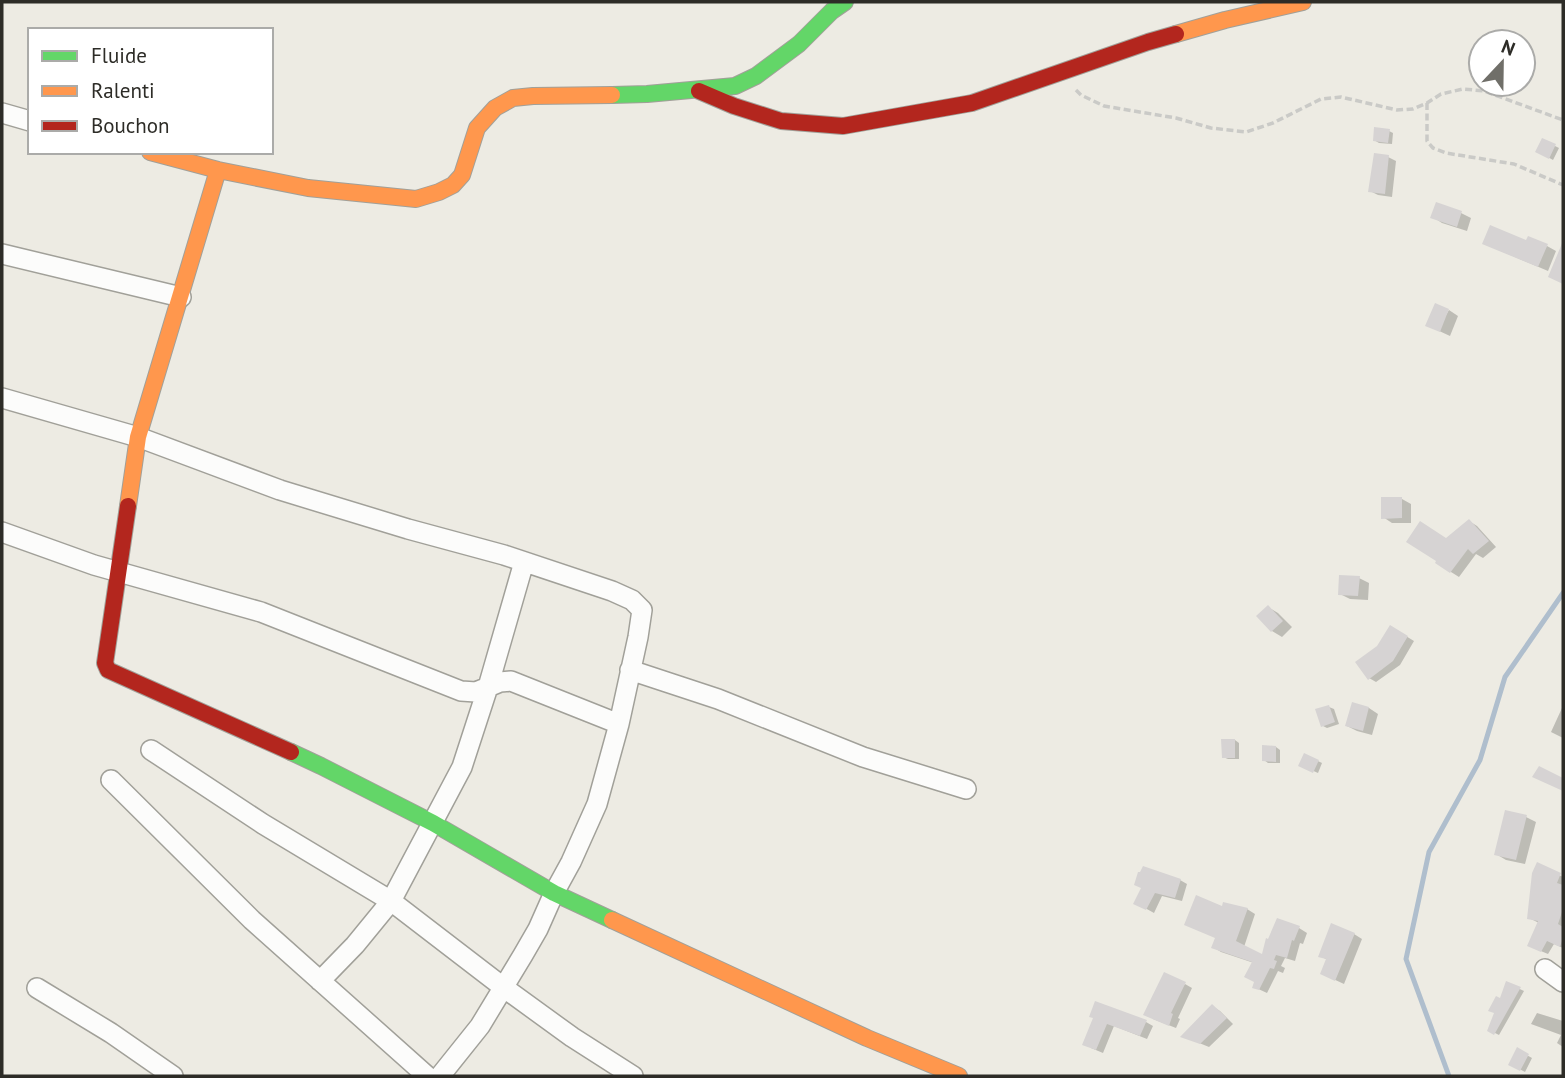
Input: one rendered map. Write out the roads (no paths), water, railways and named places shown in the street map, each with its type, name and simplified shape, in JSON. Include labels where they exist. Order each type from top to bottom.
[{"type":"street","points":[[158,154],[218,170],[308,188],[416,199],[453,185],[462,175],[477,128],[495,108],[513,98],[647,94],[735,86],[757,76],[799,44],[832,11],[845,2]]},
{"type":"street","points":[[694,89],[734,106],[781,121],[843,126],[972,103],[1148,42],[1303,2]]},
{"type":"street","points":[[2,113],[28,120]]},
{"type":"street","points":[[218,170],[138,437],[105,663],[108,670],[321,766],[433,823],[554,893],[867,1038],[959,1076]]},
{"type":"street","points":[[2,254],[181,297]]},
{"type":"street","points":[[2,398],[138,437],[280,490],[504,555],[612,591],[632,600],[642,610],[619,724],[597,804],[538,929],[480,1026],[440,1076]]},
{"type":"street","points":[[2,532],[94,565],[261,612],[461,691],[476,692],[500,682],[511,681],[619,724]]},
{"type":"street","points":[[320,981],[355,945],[391,901],[462,768],[524,562]]},
{"type":"street","points":[[631,670],[718,699],[863,758],[966,789]]},
{"type":"street","points":[[151,750],[263,824],[391,901],[572,1037],[633,1076]]},
{"type":"street","points":[[111,780],[252,920],[427,1076]]},
{"type":"street","points":[[1545,969],[1563,982]]},
{"type":"street","points":[[37,988],[111,1033],[173,1076]]},
{"type":"waterway","points":[[1449,1076],[1406,959],[1429,852],[1480,760],[1505,677],[1563,593]]}]
